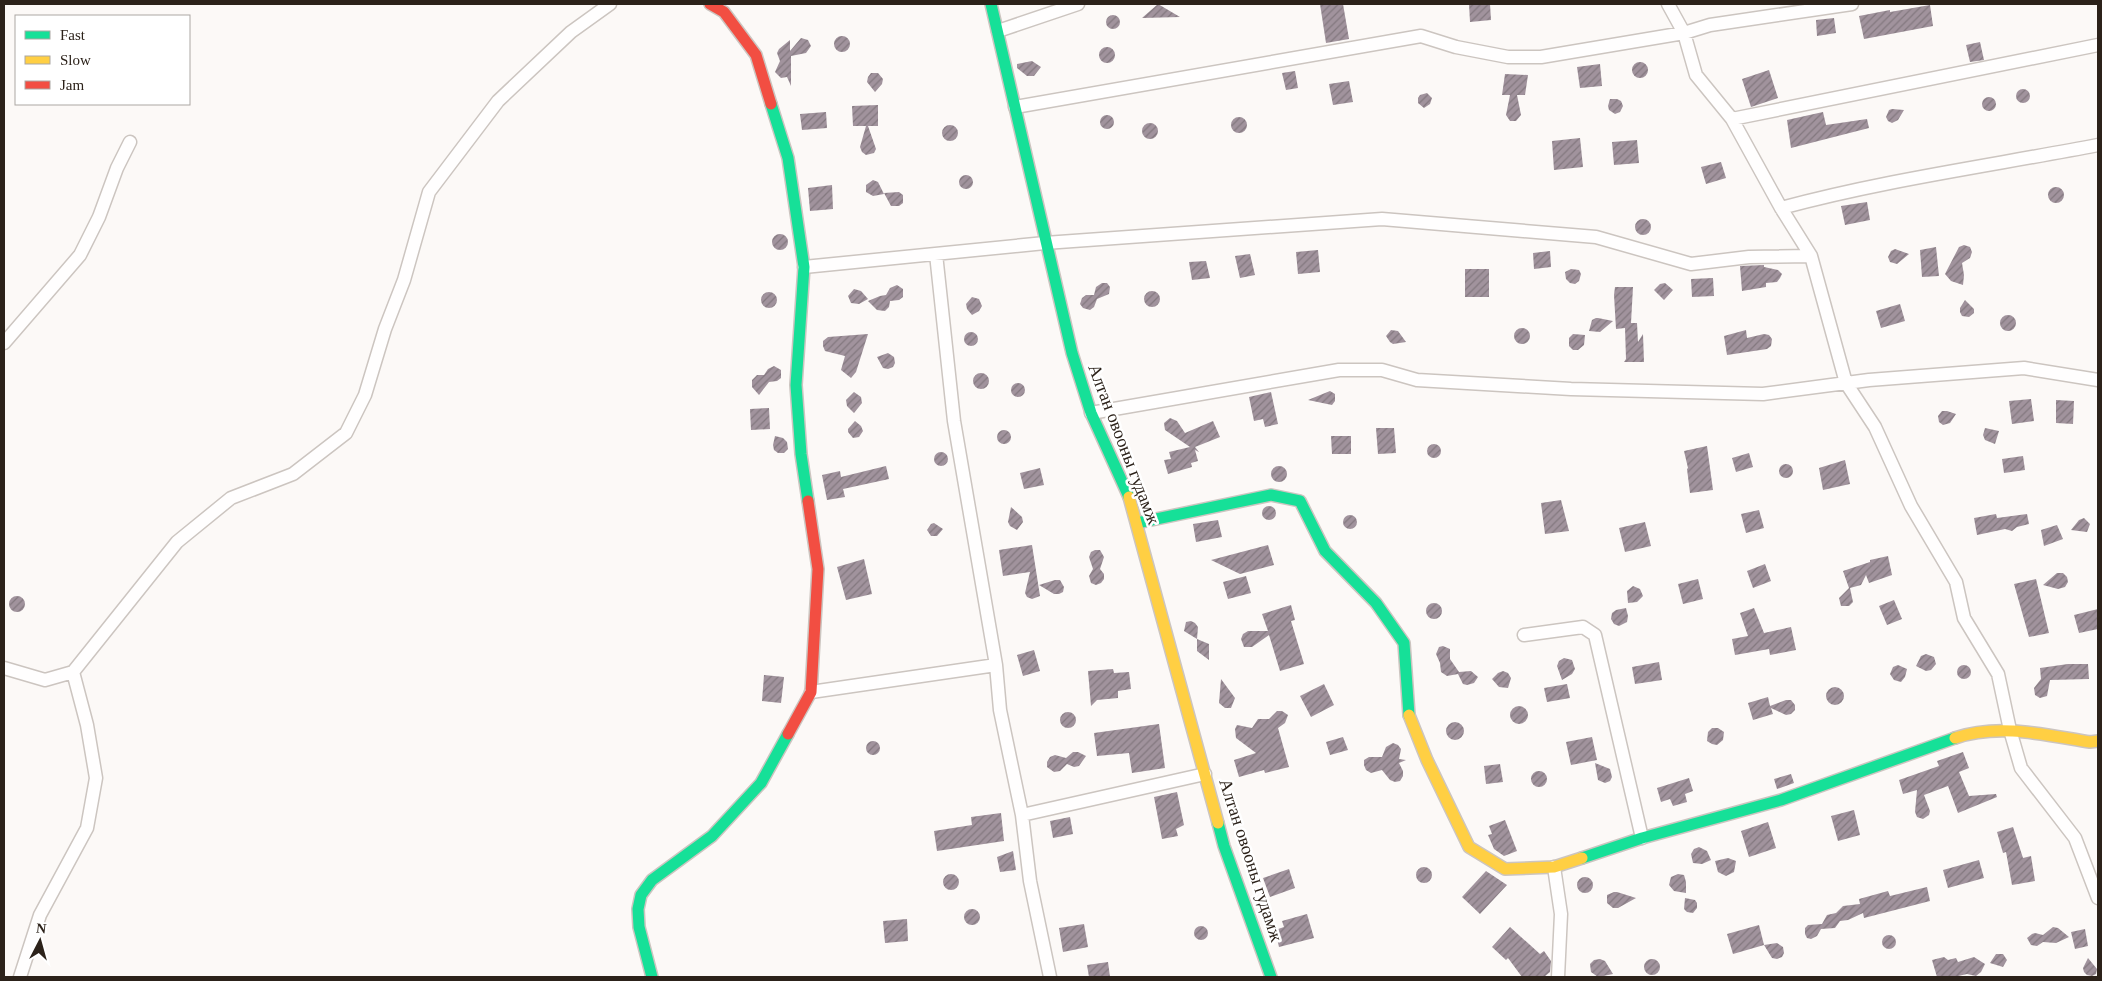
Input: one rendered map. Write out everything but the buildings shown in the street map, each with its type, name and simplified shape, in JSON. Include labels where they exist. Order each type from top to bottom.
[{"type":"street","points":[[4,668],[45,680],[73,672],[177,542],[231,498],[293,474],[346,433],[365,394],[385,329],[404,280],[429,192],[498,101],[571,32],[610,4]]},
{"type":"street","points":[[652,977],[638,927],[638,909],[641,895],[652,880],[712,836],[762,783],[811,692],[818,569],[801,454],[796,385],[804,268],[788,158],[756,55],[724,12],[710,4]]},
{"type":"street","name":"Алтан овооны гудамж","points":[[990,4],[998,31],[1045,243],[1072,353],[1091,413],[1132,504],[1224,846],[1271,977]]},
{"type":"street","points":[[998,31],[1078,4]]},
{"type":"street","points":[[1668,4],[1684,33],[1696,75],[1732,119],[1811,256],[1846,383],[1875,427],[1911,506],[1956,582],[1964,618],[1998,674],[2010,730],[2021,768],[2075,838],[2098,898]]},
{"type":"street","points":[[1015,108],[1422,36],[1456,47],[1508,57],[1541,57],[1684,33],[1710,25],[1852,4]]},
{"type":"street","points":[[1732,119],[2098,44]]},
{"type":"street","points":[[4,343],[80,255],[99,217],[117,168],[130,142]]},
{"type":"street","points":[[1782,208],[1817,199],[2098,145]]},
{"type":"street","points":[[804,268],[1045,243],[1382,219],[1596,237],[1691,264],[1749,257],[1811,256]]},
{"type":"street","points":[[936,254],[954,421],[996,665],[1000,710],[1022,815],[1030,881],[1050,977]]},
{"type":"street","points":[[1091,413],[1339,370],[1382,370],[1417,380],[1571,389],[1763,394],[1846,383],[2024,368],[2098,380]]},
{"type":"street","points":[[1137,523],[1271,495],[1300,501],[1326,551],[1376,603],[1404,643],[1409,716],[1427,760],[1469,847],[1505,869],[1554,867],[1642,838],[1781,800],[1972,732],[2010,730],[2090,742],[2098,740]]},
{"type":"street","points":[[1524,636],[1583,627],[1595,635],[1642,838]]},
{"type":"street","points":[[811,692],[996,665]]},
{"type":"street","points":[[20,977],[40,915],[87,828],[96,778],[87,726],[73,672]]},
{"type":"street","points":[[1022,815],[1205,774]]},
{"type":"street","points":[[1554,867],[1561,914],[1558,977]]},
{"type":"traffic: fast","points":[[991,4],[1072,353],[1091,413],[1129,497]]},
{"type":"traffic: fast","points":[[771,104],[788,158],[804,267],[796,385],[801,454],[808,501]]},
{"type":"traffic: fast","points":[[1137,523],[1271,495],[1300,501],[1325,551],[1376,603],[1404,643],[1409,715]]},
{"type":"traffic: fast","points":[[652,977],[639,927],[638,909],[641,895],[652,880],[712,836],[761,783],[788,734]]},
{"type":"traffic: fast","points":[[1582,858],[1642,838],[1781,800],[1955,738]]},
{"type":"traffic: fast","points":[[1218,823],[1224,846],[1271,977]]},
{"type":"traffic: slow","points":[[1129,497],[1218,823]]},
{"type":"traffic: slow","points":[[1409,715],[1427,760],[1469,847],[1505,869],[1554,867],[1582,858]]},
{"type":"traffic: slow","points":[[1955,738],[1988,731],[2005,731],[2040,734],[2090,742],[2098,741]]},
{"type":"traffic: jam","points":[[710,4],[724,12],[756,55],[771,104]]},
{"type":"traffic: jam","points":[[788,734],[811,692],[818,569],[808,501]]}]
